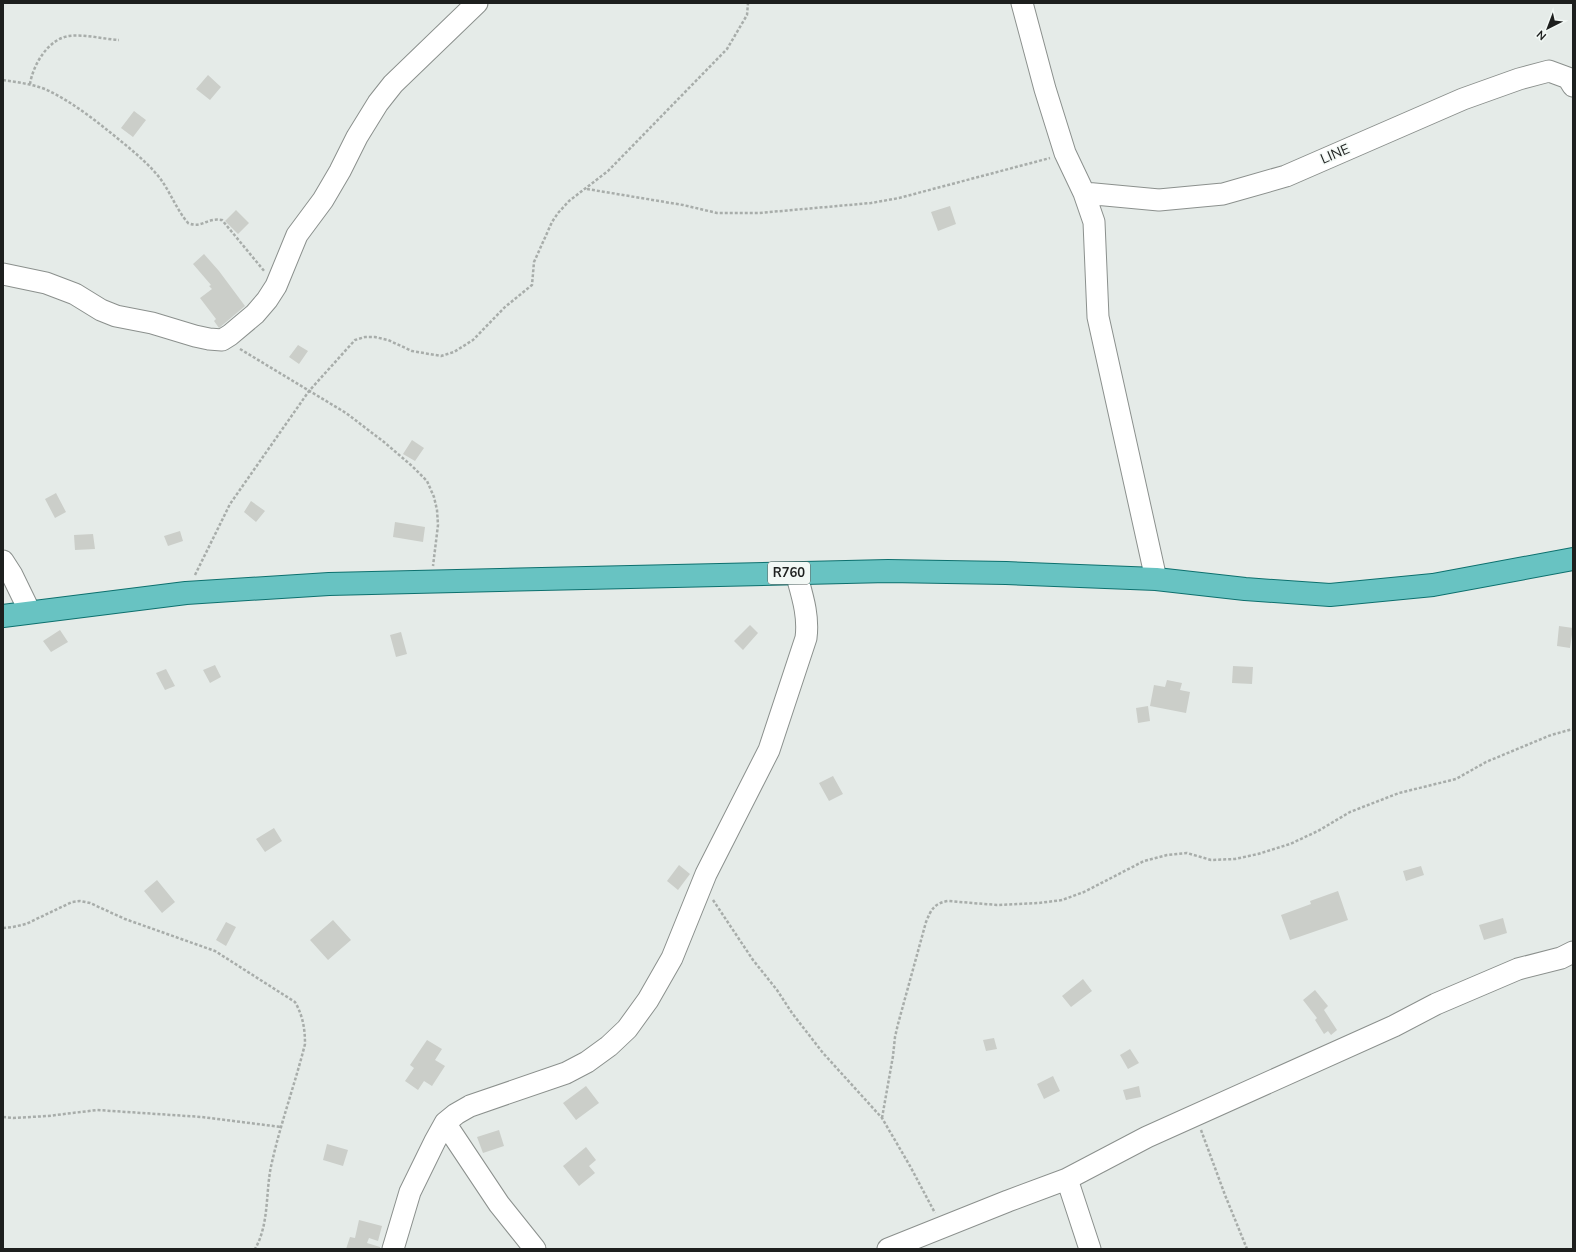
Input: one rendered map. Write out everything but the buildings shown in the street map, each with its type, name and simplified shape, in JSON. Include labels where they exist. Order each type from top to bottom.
[{"type":"main road","name":"R760","points":[[3,616],[186,593],[329,584],[888,571],[998,573],[1156,579],[1245,589],[1330,595],[1433,585],[1573,559]]},
{"type":"street","points":[[3,274],[46,282],[74,294],[101,310],[116,316],[152,323],[195,336],[222,340],[242,326],[267,300],[276,286],[297,235],[323,200],[340,172],[356,137],[378,103],[393,84],[477,3]]},
{"type":"street","points":[[1022,3],[1045,89],[1066,153],[1084,193],[1094,222],[1098,317],[1156,579]]},
{"type":"street","name":"LINE","points":[[1084,193],[1159,200],[1223,194],[1286,176],[1463,99],[1519,79],[1549,71],[1568,78],[1573,86]]},
{"type":"street","points":[[3,561],[12,575],[30,612]]},
{"type":"street","points":[[393,1249],[410,1192],[423,1162],[445,1123],[456,1114],[470,1106],[566,1073],[586,1062],[608,1046],[627,1029],[652,994],[672,958],[702,883],[769,750],[802,651],[808,624],[796,573]]},
{"type":"street","points":[[888,1249],[1066,1179],[1147,1137],[1394,1026],[1436,1004],[1518,969],[1561,958],[1573,952]]},
{"type":"street","points":[[445,1123],[499,1204],[535,1249]]},
{"type":"street","points":[[1066,1179],[1090,1249]]},
{"type":"path","points":[[186,593],[230,504],[309,391],[355,340],[365,337],[375,337],[388,340],[412,351],[441,356],[454,352],[473,340],[505,307],[532,285],[534,262],[552,222],[569,201],[608,171],[727,49],[747,15],[748,3]]},
{"type":"path","points":[[30,84],[32,73],[38,62],[52,44],[61,38],[70,36],[119,40]]},
{"type":"path","points":[[3,80],[30,84],[45,90],[68,102],[89,116],[132,150],[159,178],[188,223],[193,226],[214,219],[222,220],[276,286]]},
{"type":"path","points":[[586,189],[682,205],[717,213],[793,211],[871,203],[899,198],[1066,153]]},
{"type":"path","points":[[222,340],[254,357],[346,413],[384,442],[427,481],[434,497],[438,526],[430,582]]},
{"type":"path","points":[[882,1118],[898,1024],[926,922],[934,906],[940,902],[948,901],[997,905],[1039,904],[1062,900],[1084,892],[1144,861],[1167,855],[1187,853],[1211,860],[1235,859],[1258,854],[1297,841],[1318,831],[1350,812],[1385,798],[1399,793],[1456,779],[1486,762],[1551,735],[1573,729]]},
{"type":"path","points":[[702,883],[753,960],[777,990],[792,1013],[823,1053],[882,1118],[910,1166],[931,1207],[945,1227]]},
{"type":"path","points":[[3,928],[13,928],[26,924],[72,902],[80,901],[90,903],[125,919],[215,951],[295,1002],[304,1024],[305,1044],[271,1163],[262,1233],[255,1249]]},
{"type":"path","points":[[3,1117],[13,1118],[48,1116],[97,1110],[202,1117],[281,1127]]},
{"type":"path","points":[[1196,1116],[1225,1195],[1247,1249]]}]
